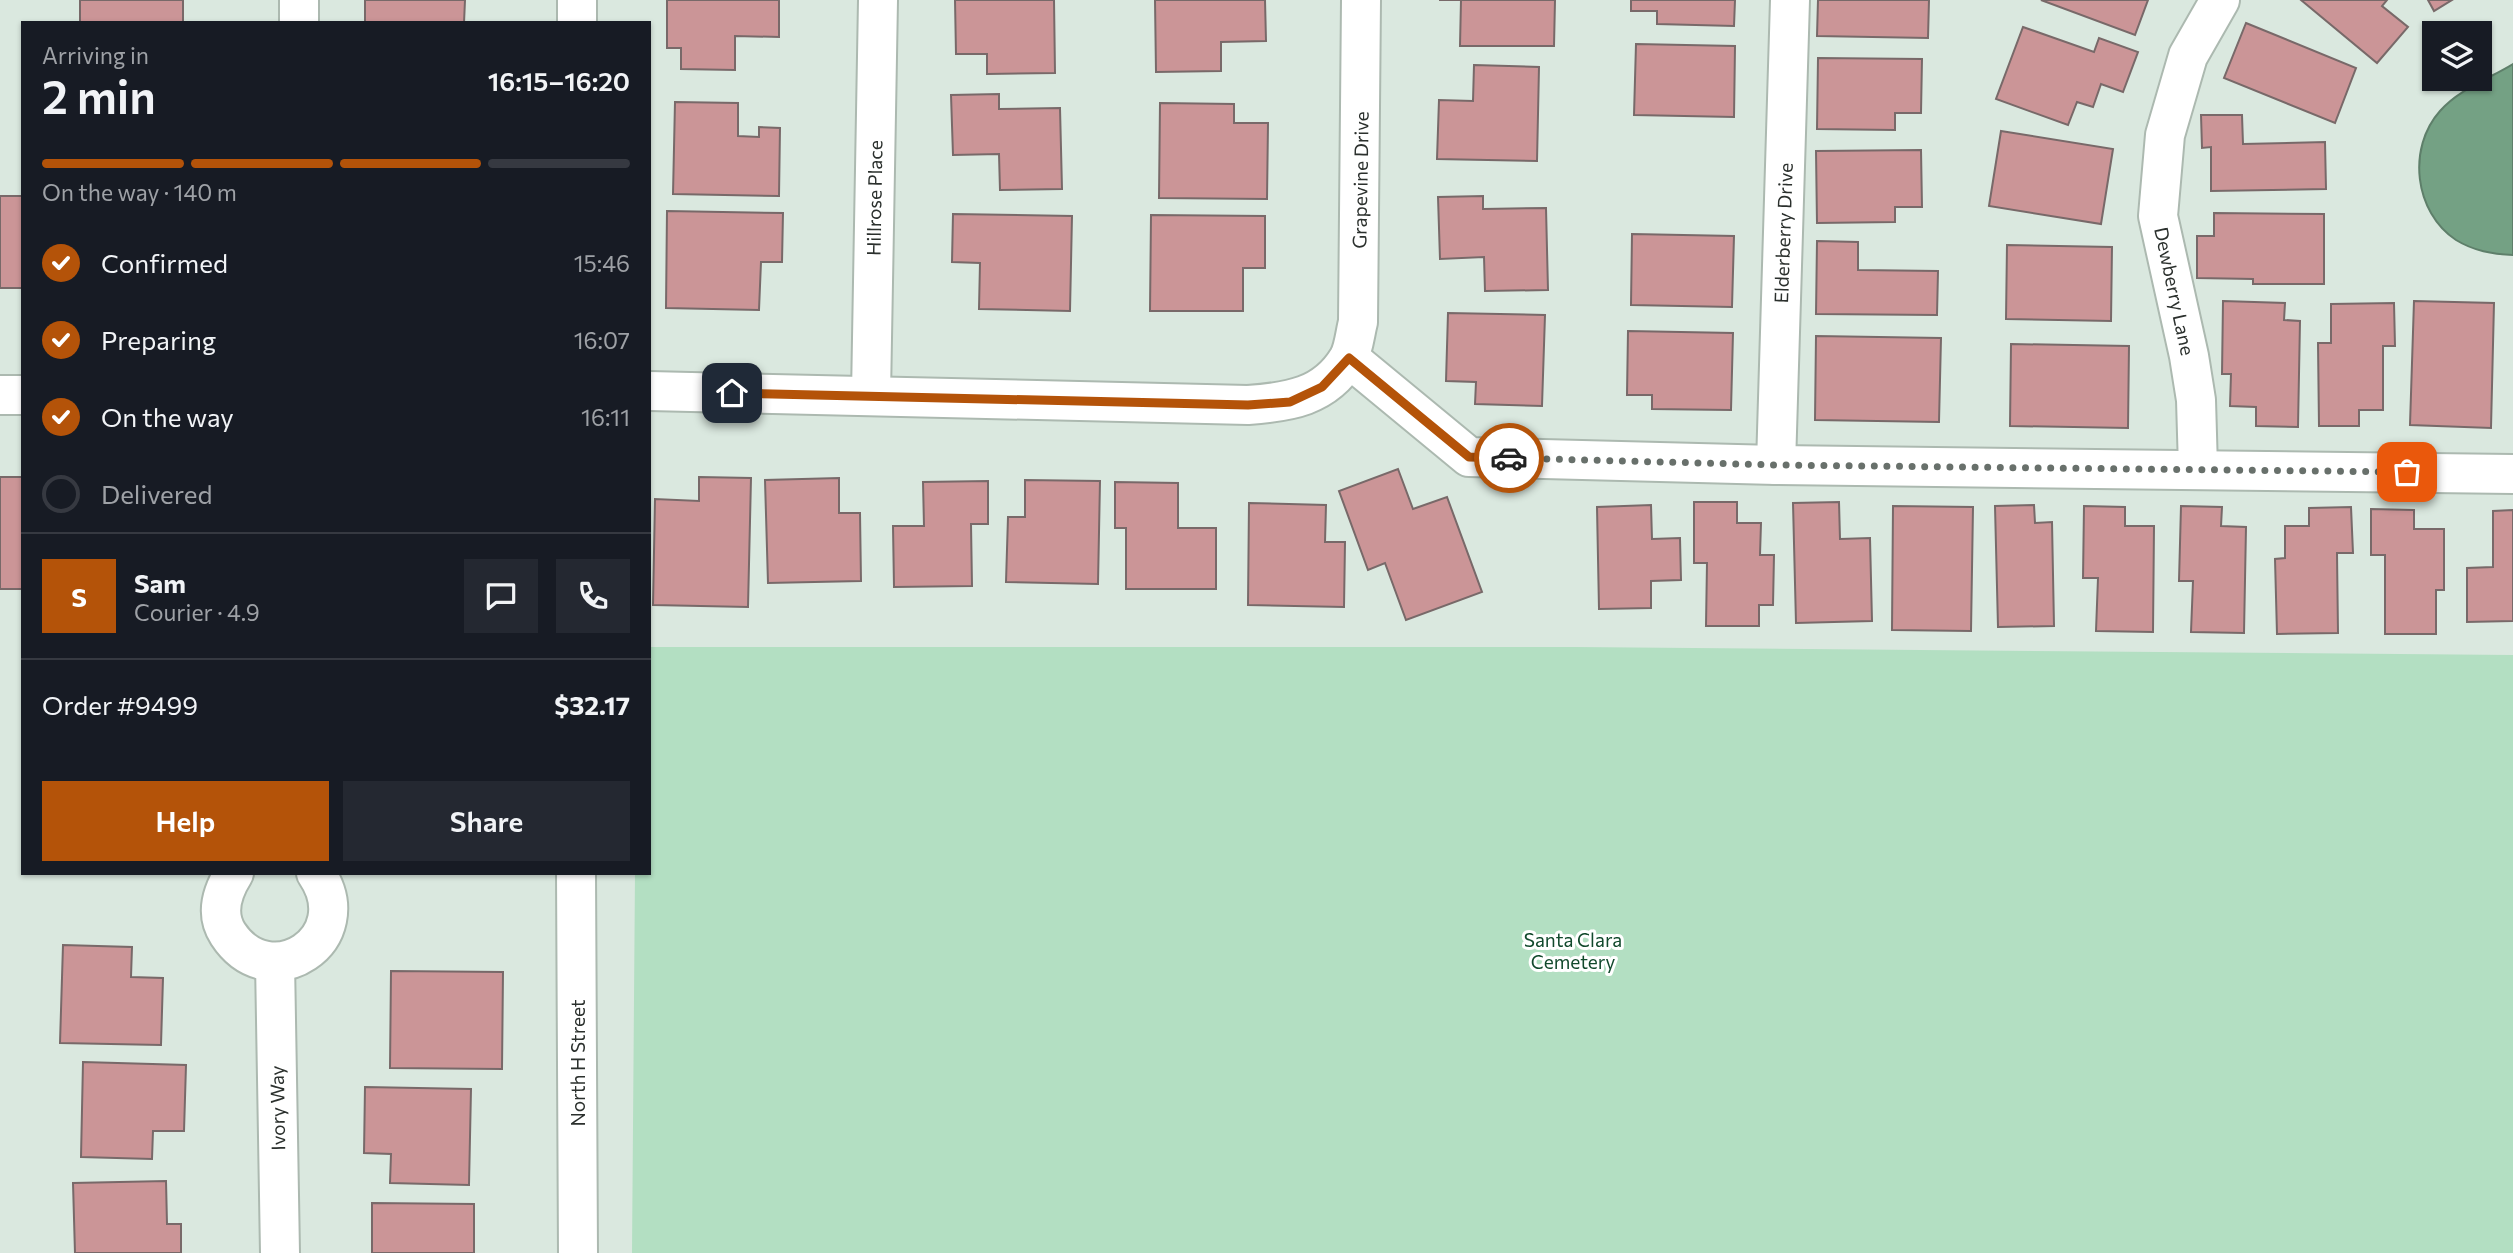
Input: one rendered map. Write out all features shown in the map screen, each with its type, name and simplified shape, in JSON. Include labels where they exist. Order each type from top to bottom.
[{"type":"street","points":[[299,0],[299,21]]},
{"type":"street","points":[[577,0],[577,21]]},
{"type":"street","name":"Hillrose Place","points":[[871,396],[878,0]]},
{"type":"street","name":"Grapevine Drive","points":[[1349,358],[1358,322],[1361,0]]},
{"type":"street","name":"Elderberry Drive","points":[[1776,465],[1790,0]]},
{"type":"street","name":"Dewberry Lane","points":[[2198,468],[2196,400],[2158,216],[2168,122],[2188,56],[2220,0]]},
{"type":"street","points":[[651,391],[1259,405],[1290,402],[1322,387],[1349,358],[1469,457],[1776,465],[2198,468],[2513,474]]},
{"type":"street","points":[[0,395],[21,395]]},
{"type":"street","points":[[233,875],[225,887],[220,908],[225,929],[236,947],[254,958],[275,962],[296,958],[314,947],[326,929],[330,908],[326,887],[317,875]]},
{"type":"street","name":"North H Street","points":[[576,875],[578,1253]]},
{"type":"street","name":"Ivory Way","points":[[275,962],[279,1253]]},
{"type":"green space","name":"Santa Clara Cemetery","points":[[651,647],[1576,647],[2513,655],[2513,1253],[632,1253],[635,875],[651,875]]},
{"type":"shaded area","points":[[2513,64],[2513,255],[2490,253],[2456,240],[2442,228],[2431,213],[2420,179],[2419,161],[2429,126],[2447,104],[2465,91],[2492,91],[2492,76]]},
{"type":"building","points":[[80,0],[183,0],[183,21],[80,21]]},
{"type":"building","points":[[365,0],[465,0],[464,21],[365,21]]},
{"type":"building","points":[[667,0],[779,0],[779,37],[735,36],[735,70],[681,69],[681,48],[667,48]]},
{"type":"building","points":[[955,0],[1054,0],[1055,73],[987,74],[987,54],[956,54]]},
{"type":"building","points":[[1155,0],[1265,0],[1266,41],[1221,42],[1221,71],[1156,72]]},
{"type":"building","points":[[1461,0],[1555,0],[1554,46],[1460,46]]},
{"type":"building","points":[[1631,0],[1735,0],[1734,26],[1657,24],[1657,11],[1631,11]]},
{"type":"building","points":[[1818,0],[1929,0],[1928,38],[1817,36]]},
{"type":"building","points":[[2041,0],[2148,0],[2135,35]]},
{"type":"building","points":[[2301,0],[2387,0],[2382,6],[2408,27],[2377,63]]},
{"type":"building","points":[[2428,0],[2452,0],[2434,11]]},
{"type":"building","points":[[2246,23],[2356,68],[2335,123],[2224,78]]},
{"type":"building","points":[[2023,27],[2094,52],[2099,38],[2138,52],[2123,92],[2101,84],[2093,107],[2077,102],[2068,125],[1996,99]]},
{"type":"building","points":[[1636,44],[1735,46],[1734,117],[1634,115]]},
{"type":"building","points":[[1818,58],[1922,59],[1921,113],[1895,113],[1895,130],[1817,129]]},
{"type":"building","points":[[1474,65],[1539,67],[1537,161],[1437,159],[1439,100],[1473,101]]},
{"type":"building","points":[[999,94],[999,109],[1060,108],[1062,189],[1000,190],[999,154],[953,155],[951,95]]},
{"type":"building","points":[[675,102],[738,103],[738,136],[759,137],[759,127],[780,128],[779,196],[673,194]]},
{"type":"building","points":[[1160,103],[1234,104],[1234,123],[1268,123],[1267,199],[1159,198]]},
{"type":"building","points":[[2201,115],[2242,115],[2243,144],[2325,142],[2326,189],[2211,191],[2211,147],[2202,148]]},
{"type":"building","points":[[2001,131],[2113,149],[2101,224],[1989,206]]},
{"type":"building","points":[[1921,150],[1922,207],[1895,207],[1895,222],[1817,223],[1816,151]]},
{"type":"building","points":[[0,196],[21,196],[21,288],[0,288]]},
{"type":"building","points":[[1483,196],[1483,209],[1546,208],[1548,290],[1485,291],[1484,257],[1440,259],[1438,197]]},
{"type":"building","points":[[667,211],[783,213],[782,262],[761,262],[759,310],[666,308]]},
{"type":"building","points":[[2214,213],[2324,214],[2324,284],[2253,284],[2253,279],[2197,278],[2197,236],[2214,236]]},
{"type":"building","points":[[953,214],[1072,216],[1070,311],[979,309],[980,263],[952,262]]},
{"type":"building","points":[[1151,215],[1265,216],[1265,268],[1243,268],[1243,311],[1150,311]]},
{"type":"building","points":[[1632,234],[1734,236],[1732,307],[1631,305]]},
{"type":"building","points":[[1817,241],[1858,242],[1858,270],[1938,271],[1937,315],[1816,314]]},
{"type":"building","points":[[2007,245],[2112,247],[2111,321],[2006,319]]},
{"type":"building","points":[[2223,301],[2285,303],[2284,320],[2300,321],[2298,427],[2256,426],[2256,407],[2230,406],[2231,374],[2222,374]]},
{"type":"building","points":[[2414,301],[2494,303],[2491,428],[2410,425]]},
{"type":"building","points":[[2394,303],[2395,346],[2383,346],[2383,410],[2359,410],[2359,426],[2319,426],[2318,343],[2331,343],[2331,304]]},
{"type":"building","points":[[1448,313],[1545,315],[1542,406],[1475,404],[1476,382],[1446,381]]},
{"type":"building","points":[[1628,331],[1733,333],[1731,410],[1652,409],[1652,395],[1627,395]]},
{"type":"building","points":[[1816,336],[1941,338],[1939,422],[1815,420]]},
{"type":"building","points":[[2011,344],[2129,346],[2128,428],[2010,426]]},
{"type":"building","points":[[1398,469],[1413,509],[1447,497],[1482,592],[1406,620],[1385,563],[1368,570],[1339,491]]},
{"type":"building","points":[[0,477],[21,477],[21,589],[0,589]]},
{"type":"building","points":[[699,477],[751,478],[748,607],[653,605],[655,499],[699,501]]},
{"type":"building","points":[[839,478],[839,513],[860,513],[861,581],[768,583],[765,480]]},
{"type":"building","points":[[1025,480],[1100,481],[1098,584],[1006,582],[1008,517],[1025,517]]},
{"type":"building","points":[[988,481],[988,524],[971,524],[972,586],[894,587],[893,526],[924,526],[923,482]]},
{"type":"building","points":[[1115,482],[1178,483],[1178,528],[1216,528],[1216,589],[1126,589],[1126,528],[1115,528]]},
{"type":"building","points":[[1694,502],[1737,502],[1737,523],[1761,523],[1760,555],[1774,555],[1773,605],[1759,605],[1759,626],[1706,626],[1707,563],[1694,563]]},
{"type":"building","points":[[1839,502],[1840,539],[1870,538],[1872,621],[1796,623],[1793,503]]},
{"type":"building","points":[[1249,503],[1326,505],[1325,542],[1345,542],[1344,607],[1248,605]]},
{"type":"building","points":[[1651,505],[1652,539],[1680,538],[1681,580],[1651,581],[1651,608],[1599,609],[1597,507]]},
{"type":"building","points":[[2034,505],[2035,523],[2052,522],[2054,626],[1998,627],[1995,506]]},
{"type":"building","points":[[1893,506],[1973,507],[1971,631],[1892,630]]},
{"type":"building","points":[[2084,506],[2125,507],[2125,526],[2154,526],[2153,632],[2096,631],[2098,578],[2083,578]]},
{"type":"building","points":[[2181,506],[2222,507],[2221,526],[2246,527],[2244,633],[2191,632],[2193,581],[2179,581]]},
{"type":"building","points":[[2351,507],[2353,553],[2337,553],[2338,633],[2277,634],[2275,559],[2285,558],[2285,526],[2309,526],[2309,508]]},
{"type":"building","points":[[2371,509],[2414,510],[2414,529],[2444,529],[2444,590],[2436,590],[2436,634],[2385,634],[2385,555],[2371,555]]},
{"type":"building","points":[[2513,510],[2513,621],[2467,622],[2467,568],[2493,567],[2493,511]]},
{"type":"building","points":[[63,945],[132,947],[131,977],[163,978],[161,1045],[60,1043]]},
{"type":"building","points":[[391,971],[503,972],[502,1069],[390,1068]]},
{"type":"building","points":[[83,1062],[186,1065],[184,1131],[153,1131],[152,1159],[81,1157]]},
{"type":"building","points":[[365,1087],[471,1089],[469,1185],[390,1183],[391,1154],[364,1153]]},
{"type":"building","points":[[166,1181],[167,1224],[181,1224],[181,1253],[75,1253],[73,1183]]},
{"type":"building","points":[[372,1203],[474,1204],[474,1253],[372,1253]]},
{"type":"way so far","points":[[1509,458],[1776,465],[2407,472]]},
{"type":"route","points":[[732,393],[1248,405],[1290,402],[1322,387],[1349,358],[1469,457],[1509,458]]}]
